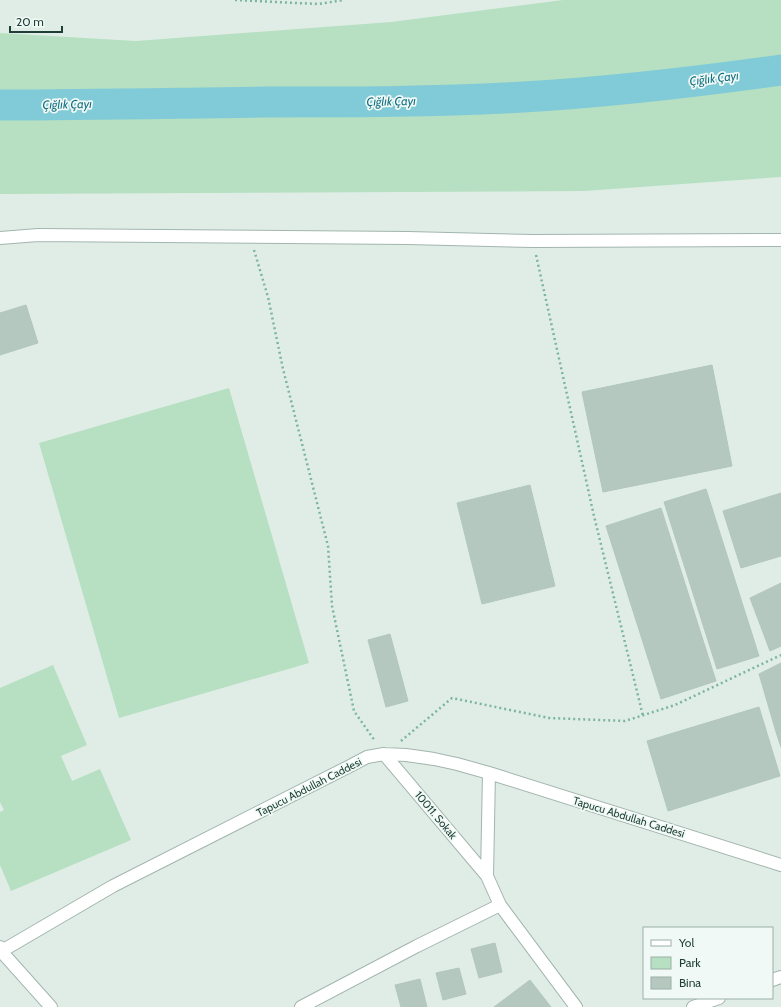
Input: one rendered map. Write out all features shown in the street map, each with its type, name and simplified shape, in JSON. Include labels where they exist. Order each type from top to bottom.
[{"type":"street","points":[[0,238],[38,235],[408,238],[533,241],[781,240]]},
{"type":"street","name":"Tapucu Abdullah Caddesi","points":[[0,950],[113,886],[367,757],[384,754],[434,759],[490,773],[781,865]]},
{"type":"street","name":"10011. Sokak","points":[[384,754],[487,876],[500,905],[576,1007]]},
{"type":"street","name":"10011. Sokak","points":[[487,876],[490,773]]},
{"type":"street","points":[[301,1007],[417,946],[500,905]]},
{"type":"street","points":[[0,950],[50,1007]]},
{"type":"street","points":[[693,1007],[716,999]]},
{"type":"path","points":[[235,0],[318,4],[344,0]]},
{"type":"path","points":[[250,237],[268,297],[283,369],[328,546],[332,606],[354,711],[384,754],[452,698],[549,718],[625,721],[675,705],[781,655]]},
{"type":"path","points":[[533,241],[594,516],[643,716]]},
{"type":"green space","points":[[563,0],[781,0],[781,177],[584,191],[0,194],[0,33],[136,41],[391,22]]},
{"type":"green space","points":[[229,388],[309,663],[119,718],[39,443]]},
{"type":"green space","points":[[53,665],[87,745],[61,756],[72,781],[100,769],[131,840],[11,891],[0,865],[0,812],[4,810],[0,802],[0,688]]},
{"type":"building","points":[[26,305],[38,343],[0,355],[0,313]]},
{"type":"building","points":[[712,365],[732,466],[603,492],[582,392]]},
{"type":"building","points":[[530,485],[555,586],[482,604],[457,503]]},
{"type":"building","points":[[706,489],[759,656],[717,669],[664,502]]},
{"type":"building","points":[[781,493],[781,556],[741,568],[723,511]]},
{"type":"building","points":[[661,508],[716,681],[661,699],[606,526]]},
{"type":"building","points":[[781,583],[781,646],[770,651],[750,598]]},
{"type":"building","points":[[390,634],[408,701],[386,707],[368,640]]},
{"type":"building","points":[[781,663],[781,730],[776,732],[759,674]]},
{"type":"building","points":[[759,707],[780,776],[668,811],[647,741]]},
{"type":"building","points":[[781,730],[781,747],[776,732]]},
{"type":"building","points":[[495,943],[502,972],[479,978],[471,949]]},
{"type":"building","points":[[459,968],[466,994],[443,1000],[436,973]]},
{"type":"building","points":[[420,979],[427,1007],[401,1007],[395,985]]},
{"type":"building","points":[[530,980],[551,1007],[494,1007]]},
{"type":"waterway","name":"Çığlık Çayı","points":[[0,105],[491,99],[620,89],[781,70]]}]
